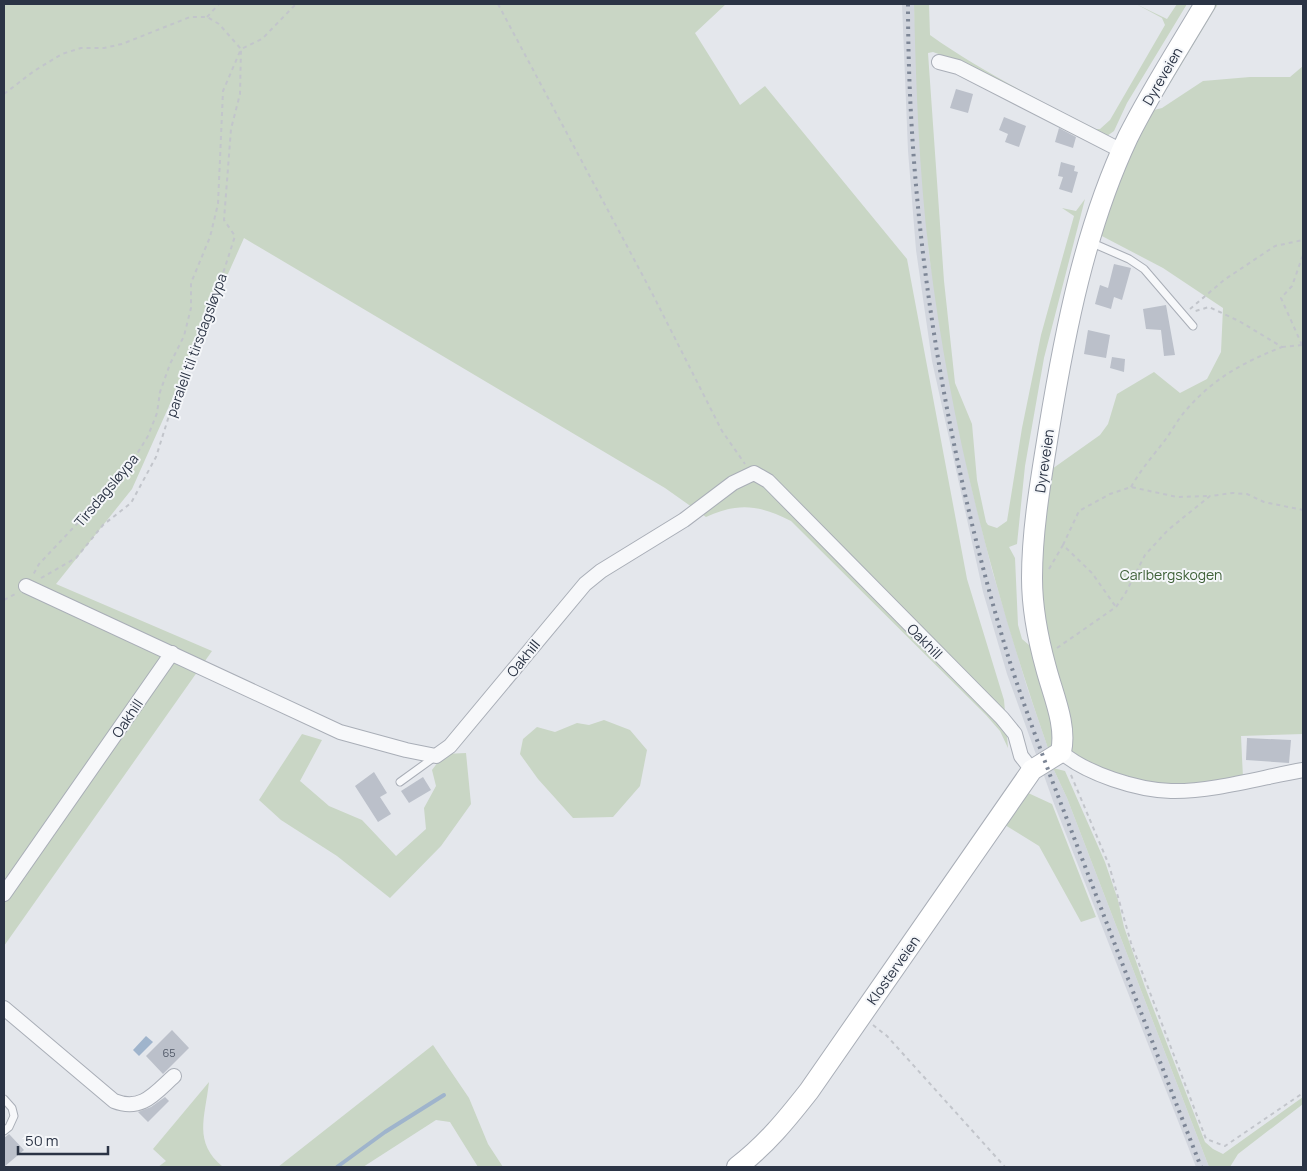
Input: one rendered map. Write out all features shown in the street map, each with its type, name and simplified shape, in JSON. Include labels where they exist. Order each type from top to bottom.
[{"type":"main road","name":"Dyreveien","points":[[1061,752],[1063,730],[1044,659],[1034,611],[1032,580],[1034,536],[1042,470],[1060,362],[1090,242],[1122,151],[1154,88],[1205,4]]},
{"type":"main road","points":[[1036,767],[1061,752]]},
{"type":"main road","name":"Klosterveien","points":[[737,1167],[759,1150],[783,1125],[1036,767]]},
{"type":"street","points":[[939,62],[958,67],[1122,151]]},
{"type":"street","name":"Oakhill","points":[[436,756],[456,738],[585,584],[601,570],[684,520],[748,474],[754,473],[768,481],[1002,718],[1015,734],[1021,756],[1036,767]]},
{"type":"street","points":[[26,586],[340,732],[436,756]]},
{"type":"street","name":"Oakhill","points":[[4,894],[172,653]]},
{"type":"street","points":[[1061,752],[1090,772],[1130,784],[1170,791],[1264,778],[1303,770]]},
{"type":"street","points":[[4,1008],[114,1101],[125,1105],[133,1105],[147,1100],[174,1076]]},
{"type":"lane","points":[[1090,242],[1129,258],[1144,269],[1185,314],[1193,326]]},
{"type":"lane","points":[[400,782],[436,756]]},
{"type":"lane","points":[[4,1099],[12,1108],[14,1116],[4,1131]]},
{"type":"path","points":[[207,17],[219,4]]},
{"type":"path","points":[[4,94],[34,71],[62,54],[81,48],[104,48],[122,44],[190,17],[207,17],[219,24],[242,48],[262,39],[296,4]]},
{"type":"path","points":[[498,4],[652,293],[722,431],[740,458],[754,473]]},
{"type":"path","name":"Tirsdagsløypa","points":[[26,586],[39,564],[108,491],[135,457],[148,436],[157,413],[160,392],[184,336],[191,308],[191,283],[210,237],[218,204],[223,91],[242,48]]},
{"type":"path","name":"paralell til tirsdagsløypa","points":[[26,586],[76,558],[103,525],[131,503],[156,457],[179,384],[210,314],[235,236],[224,220],[231,129],[240,94],[242,48]]},
{"type":"path","points":[[1185,314],[1224,280],[1275,246],[1303,240]]},
{"type":"path","points":[[1131,487],[1145,463],[1163,443],[1186,409],[1216,381],[1244,362],[1282,347],[1302,345],[1281,298],[1292,286],[1303,254]]},
{"type":"path","points":[[1185,314],[1209,307],[1239,321],[1282,347]]},
{"type":"path","points":[[1032,580],[1052,567],[1079,511],[1110,494],[1131,487],[1177,497],[1233,493],[1247,494],[1264,502],[1303,510]]},
{"type":"path","points":[[1044,659],[1116,606],[1125,594],[1145,555],[1168,530],[1210,496]]},
{"type":"path","points":[[1063,544],[1092,573],[1116,606]]},
{"type":"path","points":[[1061,752],[1109,865],[1131,942],[1206,1139],[1224,1146],[1303,1093]]},
{"type":"path","points":[[861,1016],[887,1036],[1005,1167]]},
{"type":"shaded area","points":[[902,4],[914,4],[922,170],[929,254],[945,350],[969,477],[992,570],[1027,687],[1050,754],[1038,760],[1007,674],[983,592],[932,361],[916,250],[908,151]]},
{"type":"shaded area","points":[[1053,768],[1067,798],[1209,1167],[1196,1167],[1042,770]]},
{"type":"green space","points":[[4,4],[726,4],[695,33],[740,105],[765,86],[907,259],[967,579],[1004,700],[1008,748],[1000,731],[986,715],[791,521],[769,512],[749,507],[729,509],[706,517],[665,488],[244,238],[132,489],[56,584],[212,651],[4,946]]},
{"type":"green space","points":[[914,4],[929,4],[930,35],[990,73],[1096,129],[1100,129],[1110,120],[1165,25],[1162,18],[1136,4],[1167,19],[1177,4],[1187,4],[1127,103],[1114,131],[1107,136],[947,57],[933,52],[928,53],[944,281],[955,383],[972,424],[977,480],[986,522],[988,525],[997,528],[1007,521],[1022,428],[1041,335],[1074,216],[1062,208],[1076,211],[1085,199],[1044,358],[1025,466],[1017,544],[1009,547],[1015,558],[1018,625],[1022,639],[1036,651],[1058,734],[1050,754],[1029,693],[992,569],[961,444],[949,381],[929,253],[923,191],[918,129]]},
{"type":"green space","name":"Carlbergskogen","points":[[1212,4],[1218,4],[1154,110],[1162,108],[1203,81],[1250,77],[1290,77],[1303,66],[1303,734],[1241,736],[1243,778],[1166,787],[1095,769],[1072,752],[1038,604],[1038,545],[1052,469],[1100,435],[1108,424],[1117,394],[1154,372],[1180,393],[1207,379],[1221,352],[1223,308],[1163,268],[1100,235],[1130,149]]},
{"type":"green space","points":[[604,720],[630,730],[647,750],[640,786],[613,817],[573,818],[538,779],[520,754],[523,739],[537,727],[555,732],[577,723],[589,725]]},
{"type":"green space","points":[[302,734],[322,740],[300,781],[329,806],[362,820],[396,856],[426,829],[424,808],[436,786],[432,770],[444,754],[466,753],[471,804],[441,846],[390,898],[337,856],[281,820],[259,800]]},
{"type":"green space","points":[[1053,768],[1065,771],[1105,862],[1118,900],[1124,927],[1145,987],[1205,1142],[1223,1154],[1303,1097],[1303,1104],[1238,1154],[1230,1167],[1209,1167],[1067,798]]},
{"type":"green space","points":[[1026,792],[1052,804],[1096,917],[1081,922],[1039,846],[1005,825]]},
{"type":"green space","points":[[433,1045],[469,1098],[488,1144],[503,1167],[478,1167],[450,1122],[436,1120],[363,1167],[278,1167]]},
{"type":"green space","points":[[209,1082],[203,1129],[204,1139],[214,1158],[223,1167],[158,1167],[166,1161],[153,1149]]},
{"type":"water","points":[[146,1036],[153,1042],[139,1056],[133,1050]]},
{"type":"building","points":[[956,89],[973,94],[968,113],[950,108]]},
{"type":"building","points":[[1004,117],[1026,126],[1019,147],[1005,142],[1008,134],[999,130]]},
{"type":"building","points":[[1059,128],[1076,137],[1073,148],[1055,142]]},
{"type":"building","points":[[1061,162],[1075,166],[1074,171],[1078,172],[1072,193],[1059,189],[1063,177],[1058,176]]},
{"type":"building","points":[[1114,264],[1131,268],[1122,300],[1114,297],[1111,309],[1095,304],[1100,285],[1108,288]]},
{"type":"building","points":[[1166,305],[1175,355],[1164,356],[1161,330],[1146,329],[1143,309]]},
{"type":"building","points":[[1088,330],[1110,335],[1106,358],[1084,354]]},
{"type":"building","points":[[1112,357],[1125,359],[1124,372],[1110,368]]},
{"type":"building","points":[[1247,738],[1291,740],[1289,763],[1246,760]]},
{"type":"building","points":[[374,772],[387,793],[380,797],[391,814],[378,822],[355,786]]},
{"type":"building","points":[[423,777],[431,790],[409,803],[401,791]]},
{"type":"building","points":[[172,1030],[189,1048],[163,1074],[146,1056]]},
{"type":"building","points":[[165,1097],[169,1101],[148,1122],[138,1112],[151,1107]]},
{"type":"building","points":[[9,1134],[24,1150],[4,1167],[4,1138]]},
{"type":"waterway","points":[[337,1167],[385,1132],[444,1095]]},
{"type":"railway","points":[[908,4],[910,87],[915,169],[934,333],[948,415],[965,496],[985,576],[1016,682],[1201,1167]]}]
